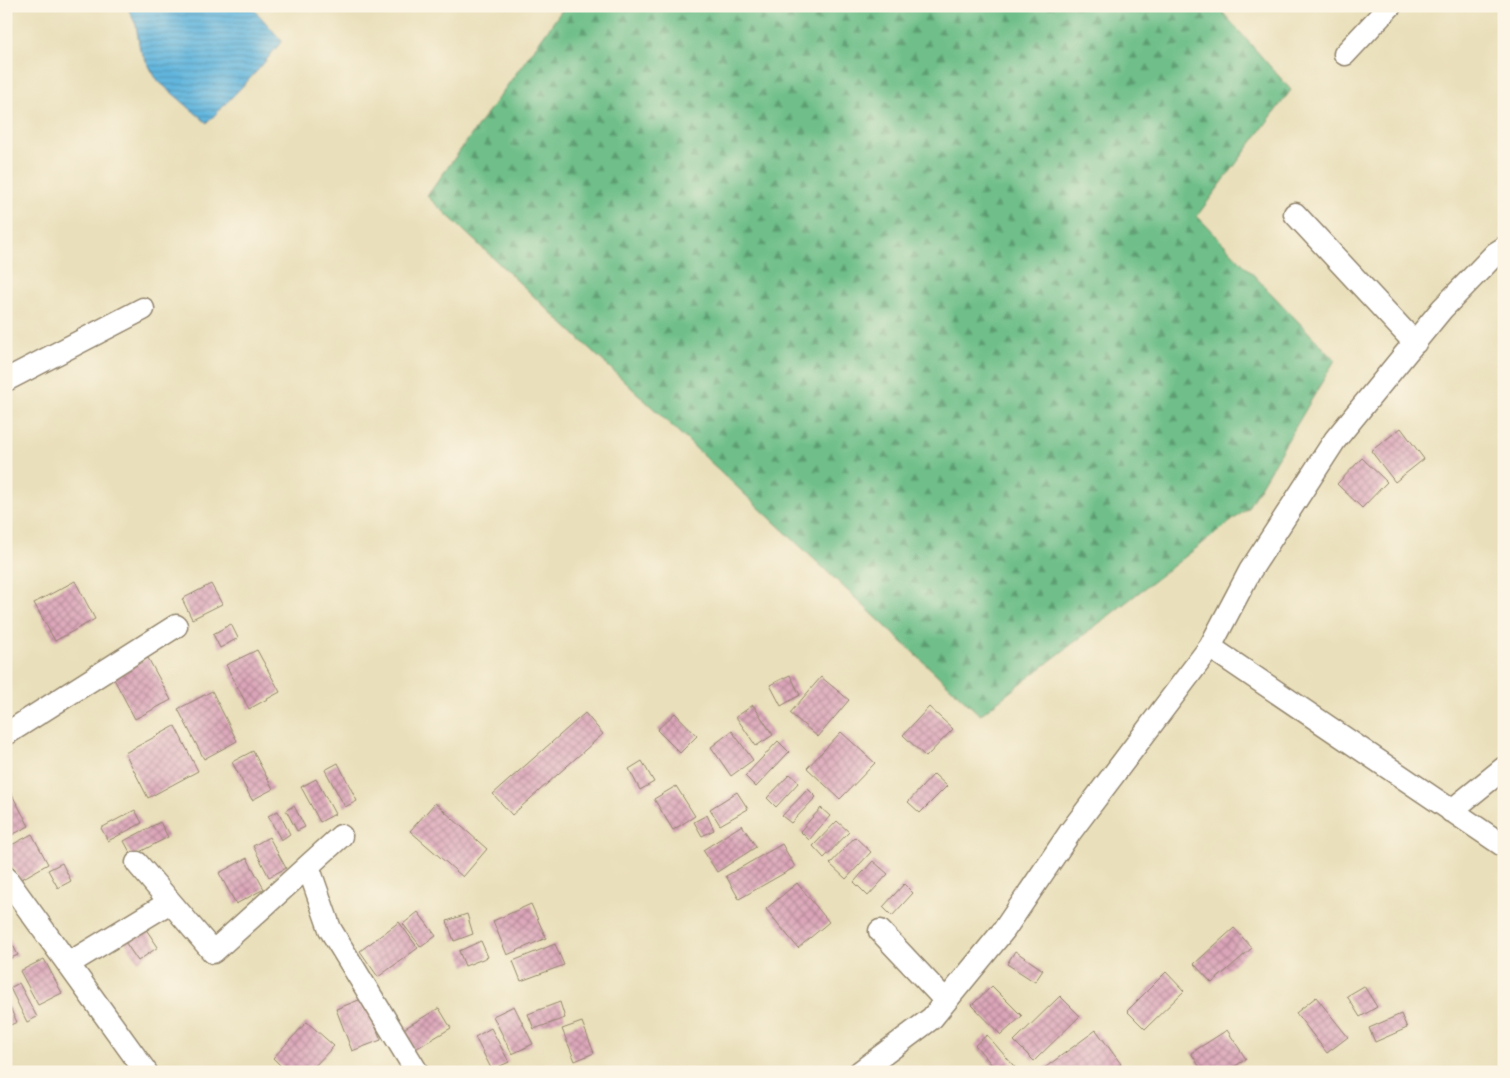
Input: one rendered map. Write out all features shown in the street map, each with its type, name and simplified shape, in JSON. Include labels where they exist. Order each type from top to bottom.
[{"type":"street","points":[[1345,54],[1390,6]]},
{"type":"street","points":[[1295,214],[1414,343]]},
{"type":"street","points":[[860,1072],[932,1018],[1004,930],[1071,831],[1210,647],[1250,571],[1336,440],[1442,309],[1504,248]]},
{"type":"street","points":[[6,380],[143,309]]},
{"type":"street","points":[[6,734],[176,626]]},
{"type":"street","points":[[1210,647],[1504,846]]},
{"type":"street","points":[[1451,811],[1504,768]]},
{"type":"street","points":[[136,863],[212,952],[341,836]]},
{"type":"street","points":[[308,866],[330,929],[417,1072]]},
{"type":"street","points":[[6,878],[146,1072]]},
{"type":"street","points":[[68,964],[170,902]]},
{"type":"street","points":[[880,931],[946,1001]]},
{"type":"green space","points":[[565,6],[1217,6],[1291,90],[1197,216],[1335,360],[1247,509],[980,715],[427,196]]},
{"type":"water","points":[[131,6],[251,6],[282,41],[258,70],[207,123],[157,80],[140,50],[136,25],[128,8]]},
{"type":"building","points":[[1401,428],[1424,459],[1395,482],[1371,451]]},
{"type":"building","points":[[1362,458],[1387,482],[1362,508],[1337,484]]},
{"type":"building","points":[[75,581],[95,619],[55,641],[34,603]]},
{"type":"building","points":[[211,584],[222,604],[192,619],[182,599]]},
{"type":"building","points":[[231,624],[238,638],[220,648],[213,634]]},
{"type":"building","points":[[257,650],[280,692],[249,709],[226,665]]},
{"type":"building","points":[[148,658],[171,700],[135,719],[113,677]]},
{"type":"building","points":[[790,675],[800,695],[781,706],[770,685]]},
{"type":"building","points":[[821,677],[849,700],[818,737],[790,713]]},
{"type":"building","points":[[212,691],[237,741],[204,759],[178,709]]},
{"type":"building","points":[[753,705],[773,735],[756,746],[736,717]]},
{"type":"building","points":[[929,707],[953,729],[926,757],[903,735]]},
{"type":"building","points":[[585,713],[603,734],[512,815],[493,794]]},
{"type":"building","points":[[675,713],[697,736],[680,753],[657,730]]},
{"type":"building","points":[[175,726],[198,771],[148,798],[125,753]]},
{"type":"building","points":[[732,731],[753,760],[731,776],[711,747]]},
{"type":"building","points":[[841,732],[875,763],[840,799],[807,768]]},
{"type":"building","points":[[778,741],[789,752],[756,787],[745,776]]},
{"type":"building","points":[[253,751],[273,789],[252,800],[232,762]]},
{"type":"building","points":[[642,761],[654,782],[640,790],[629,769]]},
{"type":"building","points":[[338,763],[357,801],[345,807],[325,770]]},
{"type":"building","points":[[790,774],[799,782],[776,807],[767,798]]},
{"type":"building","points":[[934,774],[947,786],[920,813],[908,802]]},
{"type":"building","points":[[316,779],[335,814],[320,822],[301,787]]},
{"type":"building","points":[[6,784],[29,826],[6,838]]},
{"type":"building","points":[[676,786],[695,816],[673,830],[654,799]]},
{"type":"building","points":[[808,789],[816,797],[791,823],[782,816]]},
{"type":"building","points":[[737,792],[748,809],[720,825],[710,809]]},
{"type":"building","points":[[435,803],[487,849],[463,877],[410,831]]},
{"type":"building","points":[[294,806],[305,827],[297,831],[286,810]]},
{"type":"building","points":[[821,808],[830,816],[809,840],[800,831]]},
{"type":"building","points":[[135,810],[142,823],[108,841],[101,828]]},
{"type":"building","points":[[278,811],[290,834],[281,840],[268,816]]},
{"type":"building","points":[[707,815],[714,830],[702,836],[694,822]]},
{"type":"building","points":[[837,821],[849,832],[824,858],[813,846]]},
{"type":"building","points":[[160,822],[168,837],[132,856],[124,841]]},
{"type":"building","points":[[742,825],[756,847],[717,872],[703,850]]},
{"type":"building","points":[[32,834],[48,864],[20,880],[6,855],[6,848]]},
{"type":"building","points":[[269,837],[286,868],[269,877],[253,846]]},
{"type":"building","points":[[855,837],[871,852],[846,879],[830,864]]},
{"type":"building","points":[[782,844],[795,867],[739,899],[726,876]]},
{"type":"building","points":[[247,858],[264,889],[236,904],[219,873]]},
{"type":"building","points":[[873,861],[888,874],[868,896],[854,882]]},
{"type":"building","points":[[62,863],[71,881],[58,888],[48,870]]},
{"type":"building","points":[[797,883],[829,922],[798,948],[766,909]]},
{"type":"building","points":[[904,884],[913,893],[892,916],[883,907]]},
{"type":"building","points":[[531,904],[546,938],[507,955],[493,921]]},
{"type":"building","points":[[418,912],[436,936],[421,947],[403,924]]},
{"type":"building","points":[[467,914],[473,934],[454,941],[447,921]]},
{"type":"building","points":[[141,922],[158,947],[138,961],[121,936]]},
{"type":"building","points":[[399,922],[418,948],[378,977],[360,951]]},
{"type":"building","points":[[1234,928],[1252,948],[1212,983],[1194,964]]},
{"type":"building","points":[[6,932],[18,955],[6,960]]},
{"type":"building","points":[[481,941],[488,957],[465,966],[459,951]]},
{"type":"building","points":[[555,944],[564,965],[521,981],[513,961]]},
{"type":"building","points":[[1015,951],[1043,970],[1035,982],[1007,964]]},
{"type":"building","points":[[44,959],[62,993],[38,1005],[20,971]]},
{"type":"building","points":[[1166,972],[1184,991],[1145,1029],[1127,1011]]},
{"type":"building","points":[[19,983],[37,1017],[27,1022],[10,988]]},
{"type":"building","points":[[992,986],[1022,1016],[1001,1035],[972,1005]]},
{"type":"building","points":[[1364,986],[1377,1007],[1360,1017],[1347,996]]},
{"type":"building","points":[[1060,996],[1080,1016],[1034,1061],[1014,1041]]},
{"type":"building","points":[[1316,997],[1348,1037],[1327,1053],[1296,1013]]},
{"type":"building","points":[[364,998],[381,1040],[352,1051],[336,1009]]},
{"type":"building","points":[[6,1000],[17,1022],[6,1027]]},
{"type":"building","points":[[560,1002],[565,1018],[534,1029],[528,1014]]},
{"type":"building","points":[[514,1006],[533,1044],[512,1054],[493,1016]]},
{"type":"building","points":[[439,1008],[451,1028],[412,1051],[400,1031]]},
{"type":"building","points":[[1401,1014],[1407,1028],[1375,1042],[1369,1028]]},
{"type":"building","points":[[307,1022],[334,1046],[309,1072],[287,1072],[273,1058]]},
{"type":"building","points":[[582,1022],[594,1053],[575,1061],[562,1029]]},
{"type":"building","points":[[491,1028],[509,1062],[492,1070],[475,1037]]},
{"type":"building","points":[[1096,1030],[1121,1064],[1110,1072],[1039,1072]]},
{"type":"building","points":[[1227,1030],[1246,1059],[1226,1072],[1203,1072],[1191,1053]]},
{"type":"building","points":[[987,1035],[1019,1072],[998,1072],[975,1045]]}]
